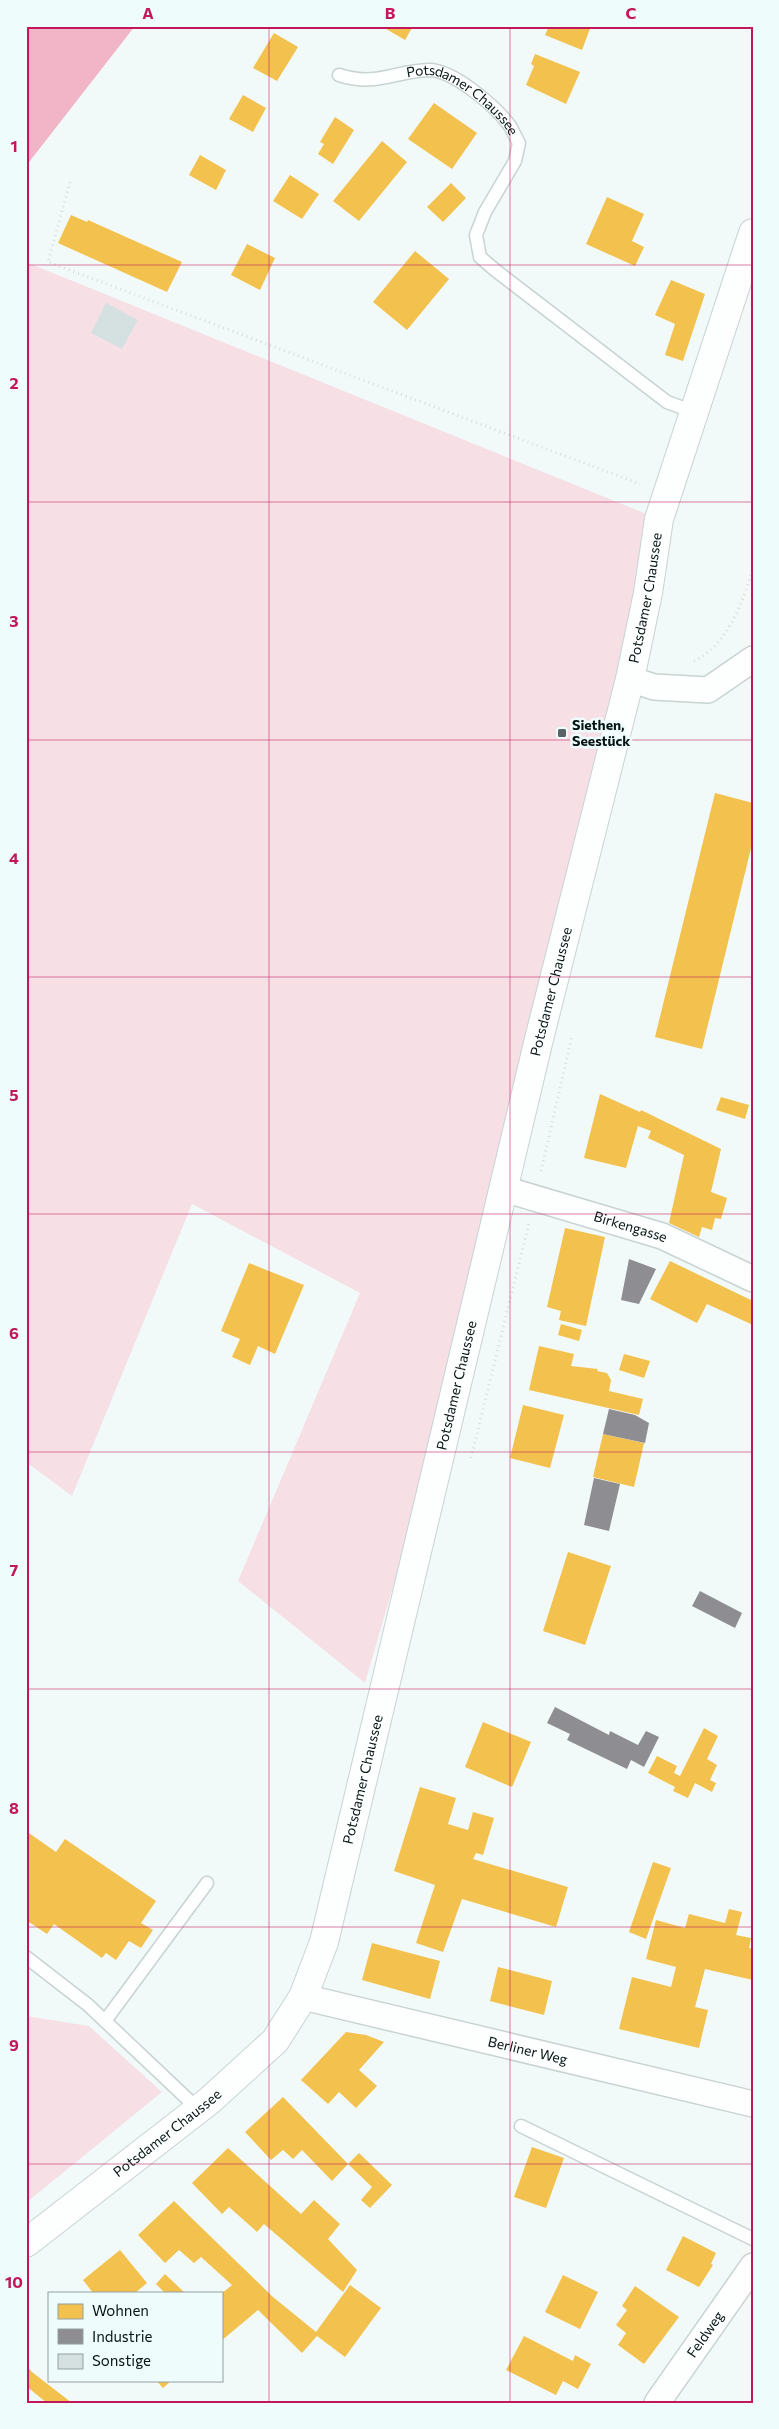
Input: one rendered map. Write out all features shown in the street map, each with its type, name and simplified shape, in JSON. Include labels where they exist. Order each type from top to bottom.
[{"type":"main road","name":"Potsdamer Chaussee","points":[[26,2243],[198,2109],[274,2041],[303,1997],[324,1942],[504,1189],[630,679],[648,593],[659,519],[753,233]]},
{"type":"street","points":[[630,679],[654,687],[708,690],[753,659]]},
{"type":"street","name":"Birkengasse","points":[[504,1189],[662,1236],[753,1278]]},
{"type":"street","name":"Berliner Weg","points":[[303,1997],[753,2104]]},
{"type":"street","name":"Feldweg","points":[[658,2403],[753,2266]]},
{"type":"lane","name":"Potsdamer Chaussee","points":[[339,75],[356,80],[380,80],[431,70],[458,79],[485,102],[510,126],[519,143],[514,161],[485,212],[476,235],[480,257],[494,270],[667,402],[694,412]]},
{"type":"lane","points":[[105,2021],[207,1883]]},
{"type":"lane","points":[[26,1957],[88,2005],[198,2109]]},
{"type":"lane","points":[[521,2126],[753,2239]]},
{"type":"path","points":[[70,182],[48,262],[646,487],[665,496]]},
{"type":"path","points":[[690,662],[705,656],[728,631],[745,596],[753,569]]},
{"type":"shaded area","points":[[26,26],[135,26],[26,166]]},
{"type":"shaded area","points":[[26,262],[659,519],[482,1280],[365,1683],[238,1581],[360,1293],[192,1204],[72,1496],[26,1462]]},
{"type":"shaded area","points":[[26,2016],[89,2026],[162,2092],[26,2203]]},
{"type":"building: Wohnen","points":[[381,26],[413,26],[405,40]]},
{"type":"building: Wohnen","points":[[549,26],[591,26],[582,50],[545,35]]},
{"type":"building: Wohnen","points":[[274,33],[298,47],[277,81],[253,68]]},
{"type":"building: Wohnen","points":[[535,54],[580,72],[566,104],[526,85],[534,66],[531,64]]},
{"type":"building: Wohnen","points":[[243,95],[266,108],[253,132],[229,119]]},
{"type":"building: Wohnen","points":[[434,103],[477,133],[452,169],[408,139]]},
{"type":"building: Wohnen","points":[[335,117],[354,130],[333,164],[318,154],[324,144],[320,142]]},
{"type":"building: Wohnen","points":[[382,141],[407,162],[359,221],[333,201]]},
{"type":"building: Wohnen","points":[[200,155],[226,170],[216,190],[189,175]]},
{"type":"building: Wohnen","points":[[290,175],[319,194],[302,219],[273,201]]},
{"type":"building: Wohnen","points":[[451,183],[466,198],[443,222],[427,207]]},
{"type":"building: Wohnen","points":[[607,197],[644,214],[632,241],[644,247],[635,266],[586,244]]},
{"type":"building: Wohnen","points":[[71,215],[87,222],[88,220],[182,262],[167,292],[58,243]]},
{"type":"building: Wohnen","points":[[247,244],[275,258],[260,290],[231,275]]},
{"type":"building: Wohnen","points":[[415,251],[449,279],[407,330],[373,302]]},
{"type":"building: Wohnen","points":[[671,280],[705,294],[683,361],[665,355],[675,324],[655,315]]},
{"type":"building: Wohnen","points":[[715,793],[753,803],[753,840],[702,1049],[655,1037]]},
{"type":"building: Wohnen","points":[[600,1094],[640,1112],[641,1110],[721,1149],[711,1192],[727,1198],[721,1219],[715,1218],[712,1230],[702,1227],[699,1237],[669,1223],[684,1155],[648,1138],[651,1131],[638,1126],[626,1168],[584,1158]]},
{"type":"building: Wohnen","points":[[721,1097],[749,1105],[745,1119],[716,1110]]},
{"type":"building: Wohnen","points":[[565,1228],[605,1237],[586,1326],[559,1320],[561,1311],[547,1307]]},
{"type":"building: Wohnen","points":[[670,1261],[753,1301],[753,1325],[707,1304],[697,1323],[650,1299]]},
{"type":"building: Wohnen","points":[[249,1263],[304,1285],[275,1354],[258,1346],[250,1365],[232,1357],[240,1339],[221,1331]]},
{"type":"building: Wohnen","points":[[561,1324],[582,1330],[579,1341],[558,1335]]},
{"type":"building: Wohnen","points":[[539,1346],[574,1354],[571,1366],[598,1369],[597,1371],[607,1373],[611,1380],[609,1391],[643,1399],[639,1415],[529,1390]]},
{"type":"building: Wohnen","points":[[624,1354],[650,1361],[644,1378],[619,1370]]},
{"type":"building: Wohnen","points":[[523,1405],[564,1415],[550,1468],[510,1458]]},
{"type":"building: Wohnen","points":[[603,1434],[644,1443],[634,1487],[593,1477]]},
{"type":"building: Wohnen","points":[[568,1552],[611,1566],[585,1645],[543,1631]]},
{"type":"building: Wohnen","points":[[483,1722],[531,1742],[512,1787],[465,1767]]},
{"type":"building: Wohnen","points":[[704,1728],[718,1736],[707,1759],[717,1765],[710,1780],[716,1783],[712,1792],[695,1783],[688,1798],[673,1791],[675,1787],[648,1773],[657,1756],[677,1766],[674,1773],[680,1776]]},
{"type":"building: Wohnen","points":[[420,1787],[456,1798],[448,1824],[468,1830],[473,1812],[494,1818],[483,1855],[476,1853],[473,1859],[568,1887],[556,1927],[462,1899],[443,1952],[416,1943],[435,1885],[394,1871]]},
{"type":"building: Wohnen","points":[[26,1831],[56,1852],[65,1839],[156,1901],[141,1923],[153,1930],[141,1948],[129,1941],[116,1960],[106,1953],[102,1958],[54,1924],[47,1934],[26,1920]]},
{"type":"building: Wohnen","points":[[653,1862],[671,1868],[646,1939],[629,1932]]},
{"type":"building: Wohnen","points":[[729,1909],[742,1912],[736,1935],[751,1938],[749,1948],[753,1949],[753,1980],[705,1969],[695,2007],[708,2010],[699,2048],[619,2029],[632,1977],[671,1987],[676,1967],[646,1959],[656,1920],[685,1928],[689,1914],[725,1923]]},
{"type":"building: Wohnen","points":[[372,1943],[440,1961],[430,1999],[362,1980]]},
{"type":"building: Wohnen","points":[[498,1967],[552,1981],[544,2015],[490,2001]]},
{"type":"building: Wohnen","points":[[346,2032],[366,2035],[384,2042],[359,2070],[377,2086],[356,2108],[339,2092],[328,2104],[301,2080]]},
{"type":"building: Wohnen","points":[[283,2097],[348,2164],[332,2181],[302,2150],[293,2159],[283,2150],[271,2160],[245,2132]]},
{"type":"building: Wohnen","points":[[532,2147],[564,2158],[546,2208],[514,2197]]},
{"type":"building: Wohnen","points":[[228,2148],[301,2214],[314,2200],[340,2224],[328,2239],[357,2270],[343,2292],[264,2224],[257,2232],[229,2207],[222,2214],[192,2183]]},
{"type":"building: Wohnen","points":[[359,2153],[392,2185],[370,2208],[361,2200],[372,2187],[348,2164]]},
{"type":"building: Wohnen","points":[[174,2201],[273,2297],[316,2332],[350,2285],[381,2308],[345,2357],[317,2336],[302,2353],[258,2310],[222,2340],[222,2293],[232,2285],[201,2257],[194,2263],[179,2250],[165,2263],[138,2235]]},
{"type":"building: Wohnen","points":[[683,2236],[716,2253],[711,2264],[713,2265],[699,2287],[666,2270]]},
{"type":"building: Wohnen","points":[[120,2250],[147,2283],[136,2292],[92,2292],[83,2280]]},
{"type":"building: Wohnen","points":[[165,2274],[184,2292],[164,2292],[156,2284]]},
{"type":"building: Wohnen","points":[[563,2275],[598,2292],[580,2329],[545,2312]]},
{"type":"building: Wohnen","points":[[635,2286],[679,2317],[644,2364],[618,2345],[626,2333],[616,2325],[627,2310],[622,2306]]},
{"type":"building: Wohnen","points":[[524,2336],[573,2361],[575,2355],[591,2364],[578,2389],[563,2381],[556,2395],[506,2370]]},
{"type":"building: Wohnen","points":[[26,2365],[32,2372],[72,2403],[47,2403],[26,2386]]},
{"type":"building: Wohnen","points":[[158,2382],[170,2382],[163,2388]]},
{"type":"building: Industrie","points":[[629,1259],[656,1269],[639,1304],[621,1300]]},
{"type":"building: Industrie","points":[[609,1409],[635,1415],[649,1423],[645,1443],[603,1434]]},
{"type":"building: Industrie","points":[[594,1478],[620,1484],[609,1531],[584,1525]]},
{"type":"building: Industrie","points":[[700,1591],[742,1613],[735,1628],[692,1606]]},
{"type":"building: Industrie","points":[[555,1707],[609,1735],[610,1731],[638,1745],[646,1731],[659,1737],[644,1767],[631,1760],[627,1769],[567,1740],[570,1734],[547,1723]]},
{"type":"building: Sonstige","points":[[106,303],[138,320],[122,349],[91,333]]},
{"type":"place","name":"Siethen, Seestück","points":[[562,733]]}]
